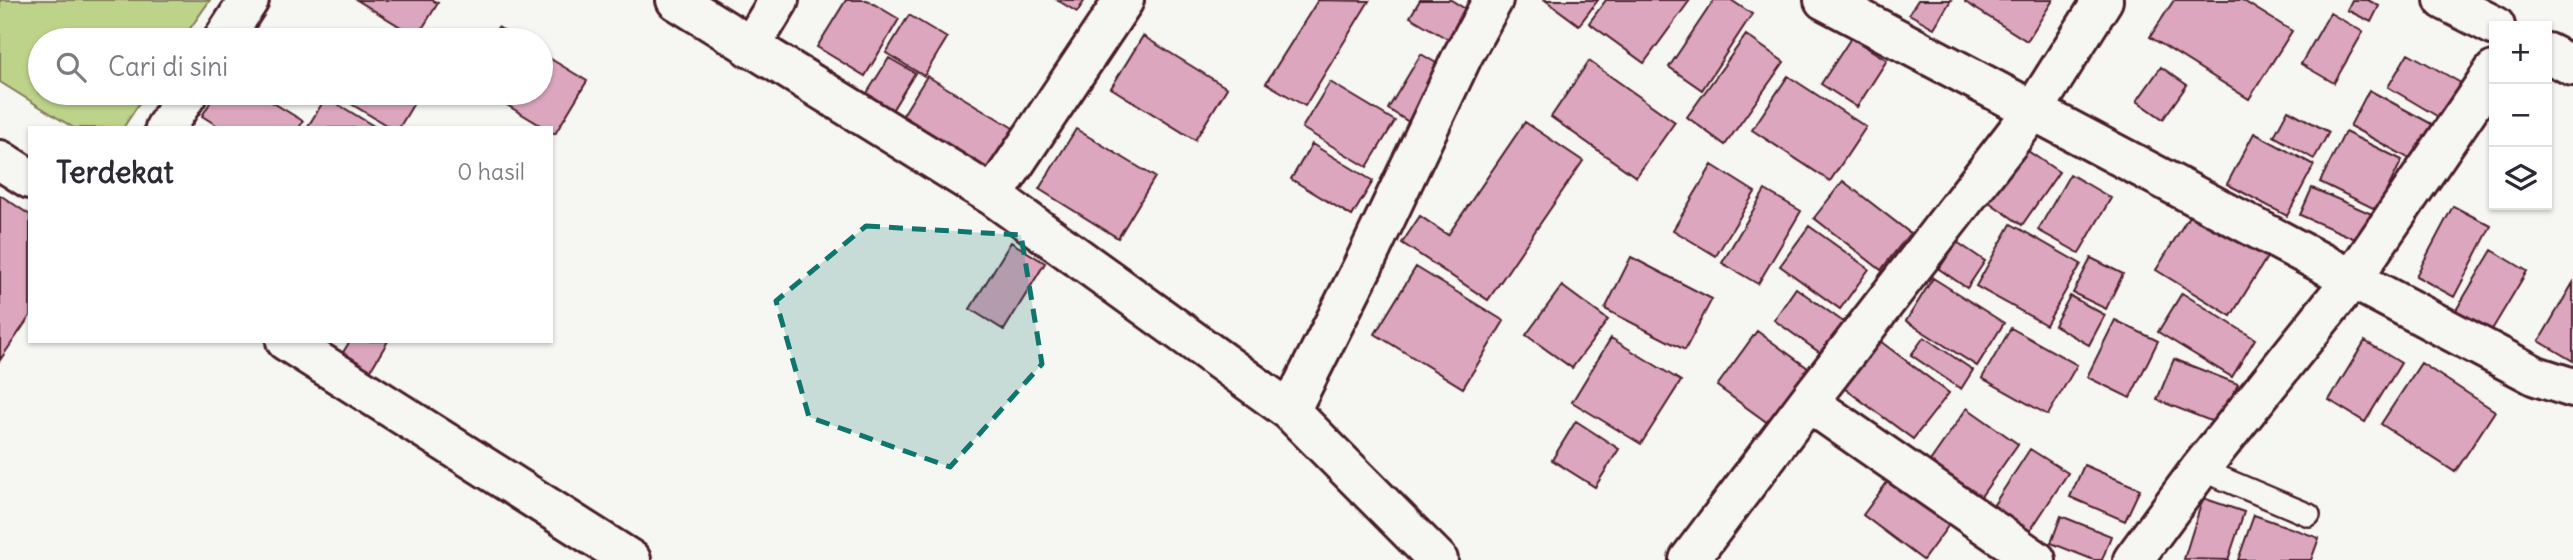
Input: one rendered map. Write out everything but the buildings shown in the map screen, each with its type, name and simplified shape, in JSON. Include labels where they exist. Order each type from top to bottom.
[{"type":"street","points":[[231,28],[249,0]]},
{"type":"street","points":[[676,0],[993,197],[1290,411],[1438,560]]},
{"type":"street","points":[[750,48],[779,0]]},
{"type":"street","points":[[993,197],[1124,0]]},
{"type":"street","points":[[1290,411],[1364,264],[1462,57],[1493,0]]},
{"type":"street","points":[[1824,0],[2536,376],[2573,388]]},
{"type":"street","points":[[1689,560],[2033,111],[2104,0]]},
{"type":"street","points":[[2444,0],[2489,23]]},
{"type":"street","points":[[2552,56],[2573,66]]},
{"type":"street","points":[[2133,560],[2200,469],[2352,279],[2489,78]]},
{"type":"street","points":[[165,126],[180,105]]},
{"type":"street","points":[[0,160],[28,178]]},
{"type":"street","points":[[289,343],[631,560]]},
{"type":"street","points":[[1808,402],[2036,560]]},
{"type":"lane","points":[[2200,469],[2309,514]]},
{"type":"highlighted area","points":[[866,226],[1021,235],[1042,364],[950,467],[809,417],[776,301]]},
{"type":"green space","points":[[0,0],[210,0],[190,28],[28,28],[28,99],[0,82]]},
{"type":"green space","points":[[37,105],[138,105],[124,126],[71,126]]}]
